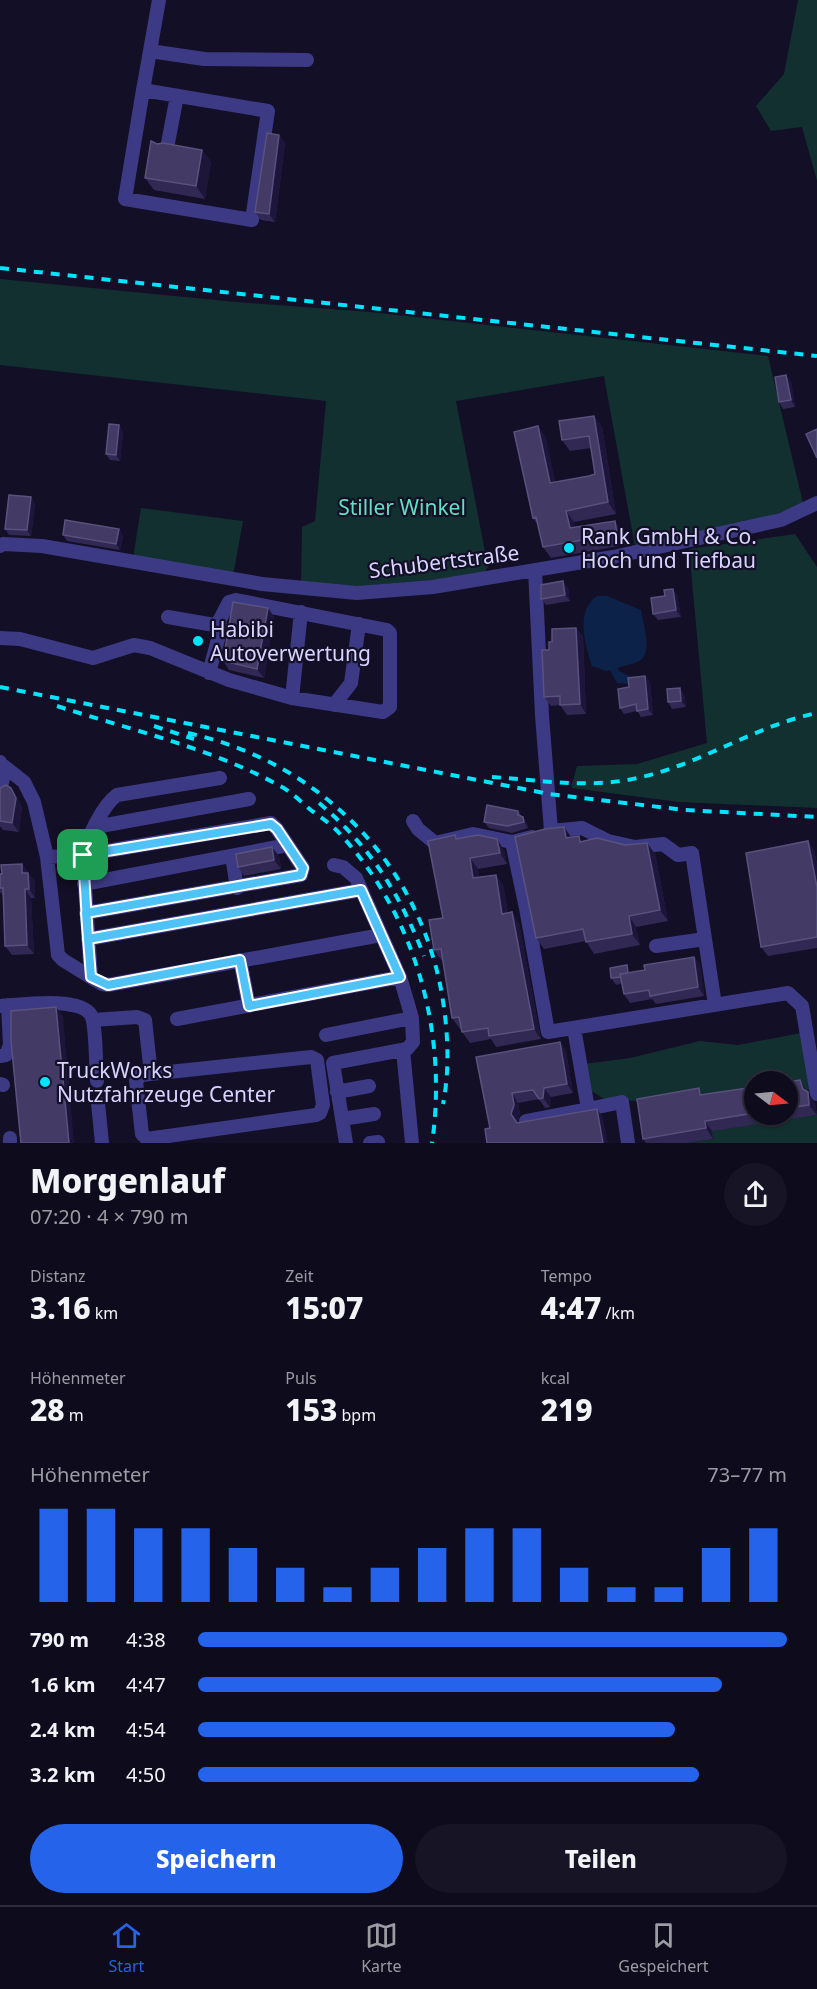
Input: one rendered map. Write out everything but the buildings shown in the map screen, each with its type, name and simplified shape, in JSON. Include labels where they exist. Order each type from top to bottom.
[{"type":"street","points":[[143,90],[268,111],[252,219],[125,198],[143,90],[159,0]]},
{"type":"street","points":[[150,51],[204,59],[307,60]]},
{"type":"street","points":[[167,148],[177,96]]},
{"type":"street","name":"Schubertstraße","points":[[0,546],[3,544],[42,546],[262,584],[357,593],[433,587],[613,557],[781,520],[817,503]]},
{"type":"street","points":[[534,570],[551,831]]},
{"type":"street","points":[[0,638],[20,639],[93,658],[103,657],[134,645],[150,648],[209,673],[292,698],[383,712],[390,707],[390,633],[383,629],[233,600],[229,602],[217,624]]},
{"type":"street","points":[[292,698],[301,612]]},
{"type":"street","points":[[168,617],[217,624],[221,628],[209,673]]},
{"type":"street","points":[[334,705],[351,683],[359,624]]},
{"type":"street","points":[[0,790],[3,779],[1,763]]},
{"type":"street","points":[[1,763],[24,782],[34,802],[47,857],[56,950],[63,960],[108,985],[381,935]]},
{"type":"street","points":[[91,977],[83,855],[107,805],[117,795],[220,778]]},
{"type":"street","points":[[95,827],[249,799]]},
{"type":"street","points":[[413,821],[417,829],[435,843],[473,834],[512,842],[551,831],[582,828],[608,841],[636,847],[663,844],[678,855],[692,853],[715,1005]]},
{"type":"street","points":[[47,857],[83,855],[271,824],[303,868],[301,875],[86,913]]},
{"type":"street","points":[[512,842],[548,1032],[788,993],[802,1006],[817,1094]]},
{"type":"street","points":[[84,884],[288,845]]},
{"type":"street","points":[[232,856],[237,888]]},
{"type":"street","points":[[334,866],[344,867],[356,878],[400,977],[412,1018],[413,1042],[410,1047],[335,1061],[332,1065],[346,1143]]},
{"type":"street","points":[[88,939],[361,890]]},
{"type":"street","points":[[656,946],[705,939]]},
{"type":"street","points":[[240,960],[249,1006]]},
{"type":"street","points":[[177,1019],[400,977]]},
{"type":"street","points":[[0,1056],[6,1055],[10,1045],[4,1005],[65,1003],[87,1011],[93,1020],[97,1081]]},
{"type":"street","points":[[93,1020],[137,1017],[145,1020],[151,1074]]},
{"type":"street","points":[[326,1035],[412,1018]]},
{"type":"street","points":[[574,1028],[588,1109]]},
{"type":"street","points":[[403,1050],[412,1143]]},
{"type":"street","points":[[314,1057],[317,1060],[323,1105],[320,1113],[316,1115],[147,1139],[142,1134],[136,1081],[141,1075],[151,1074],[314,1057]]},
{"type":"street","points":[[337,1092],[369,1086]]},
{"type":"street","points":[[526,1121],[622,1102],[628,1143]]},
{"type":"street","points":[[98,1103],[102,1143]]},
{"type":"street","points":[[342,1119],[374,1114]]},
{"type":"green space","points":[[798,0],[817,0],[817,181],[802,127],[771,131],[756,106],[784,74]]},
{"type":"green space","name":"Stiller Winkel","points":[[0,279],[236,302],[370,312],[768,356],[803,503],[777,514],[635,547],[604,376],[456,401],[488,567],[482,576],[359,586],[301,584],[302,527],[315,521],[326,401],[0,365]]},
{"type":"green space","points":[[141,508],[243,521],[233,576],[133,558]]},
{"type":"green space","points":[[795,534],[817,567],[817,808],[679,802],[571,788],[577,766],[637,764],[707,743],[689,549]]},
{"type":"green space","points":[[801,1033],[813,1089],[798,1091],[798,1071],[744,1071],[744,1099],[644,1109],[636,1101],[604,1099],[590,1090],[584,1064],[630,1058],[700,1041],[738,1045]]},
{"type":"green space","points":[[817,1115],[817,1143],[688,1143],[713,1139],[711,1129],[744,1125],[798,1125],[798,1118]]},
{"type":"water","points":[[597,596],[607,596],[641,610],[646,636],[645,655],[637,662],[618,668],[619,671],[634,678],[629,684],[617,683],[610,670],[606,671],[592,666],[585,639],[584,619],[590,602]]},
{"type":"railway","points":[[0,268],[817,356]]},
{"type":"railway","points":[[0,687],[549,794],[685,810],[817,817]]},
{"type":"railway","points":[[57,706],[199,750],[254,773],[289,791],[340,834],[366,866],[389,902],[407,939],[421,978],[430,1019],[435,1060],[436,1102],[432,1143]]},
{"type":"railway","points":[[492,777],[583,783],[637,778],[683,764],[771,727],[817,713]]},
{"type":"railway","points":[[154,726],[194,739]]},
{"type":"railway","points":[[188,733],[236,747],[280,767],[320,794],[356,825],[386,861],[411,902],[430,947],[442,995],[447,1050],[447,1077],[443,1104]]},
{"type":"railway","points":[[319,803],[354,836],[382,872],[405,912],[424,956]]},
{"type":"place","name":"Rank GmbH & Co. Hoch und Tiefbau","points":[[569,548]]},
{"type":"place","name":"Habibi Autoverwertung","points":[[198,641]]},
{"type":"place","name":"TruckWorks Nutzfahrzeuge Center","points":[[45,1082]]},
{"type":"route","points":[[83,855],[84,884],[88,939],[361,890],[400,977],[249,1006],[240,960],[108,985],[102,984],[91,977],[88,939],[86,913],[237,888],[301,875],[303,868],[277,829],[271,824],[83,855]]}]
